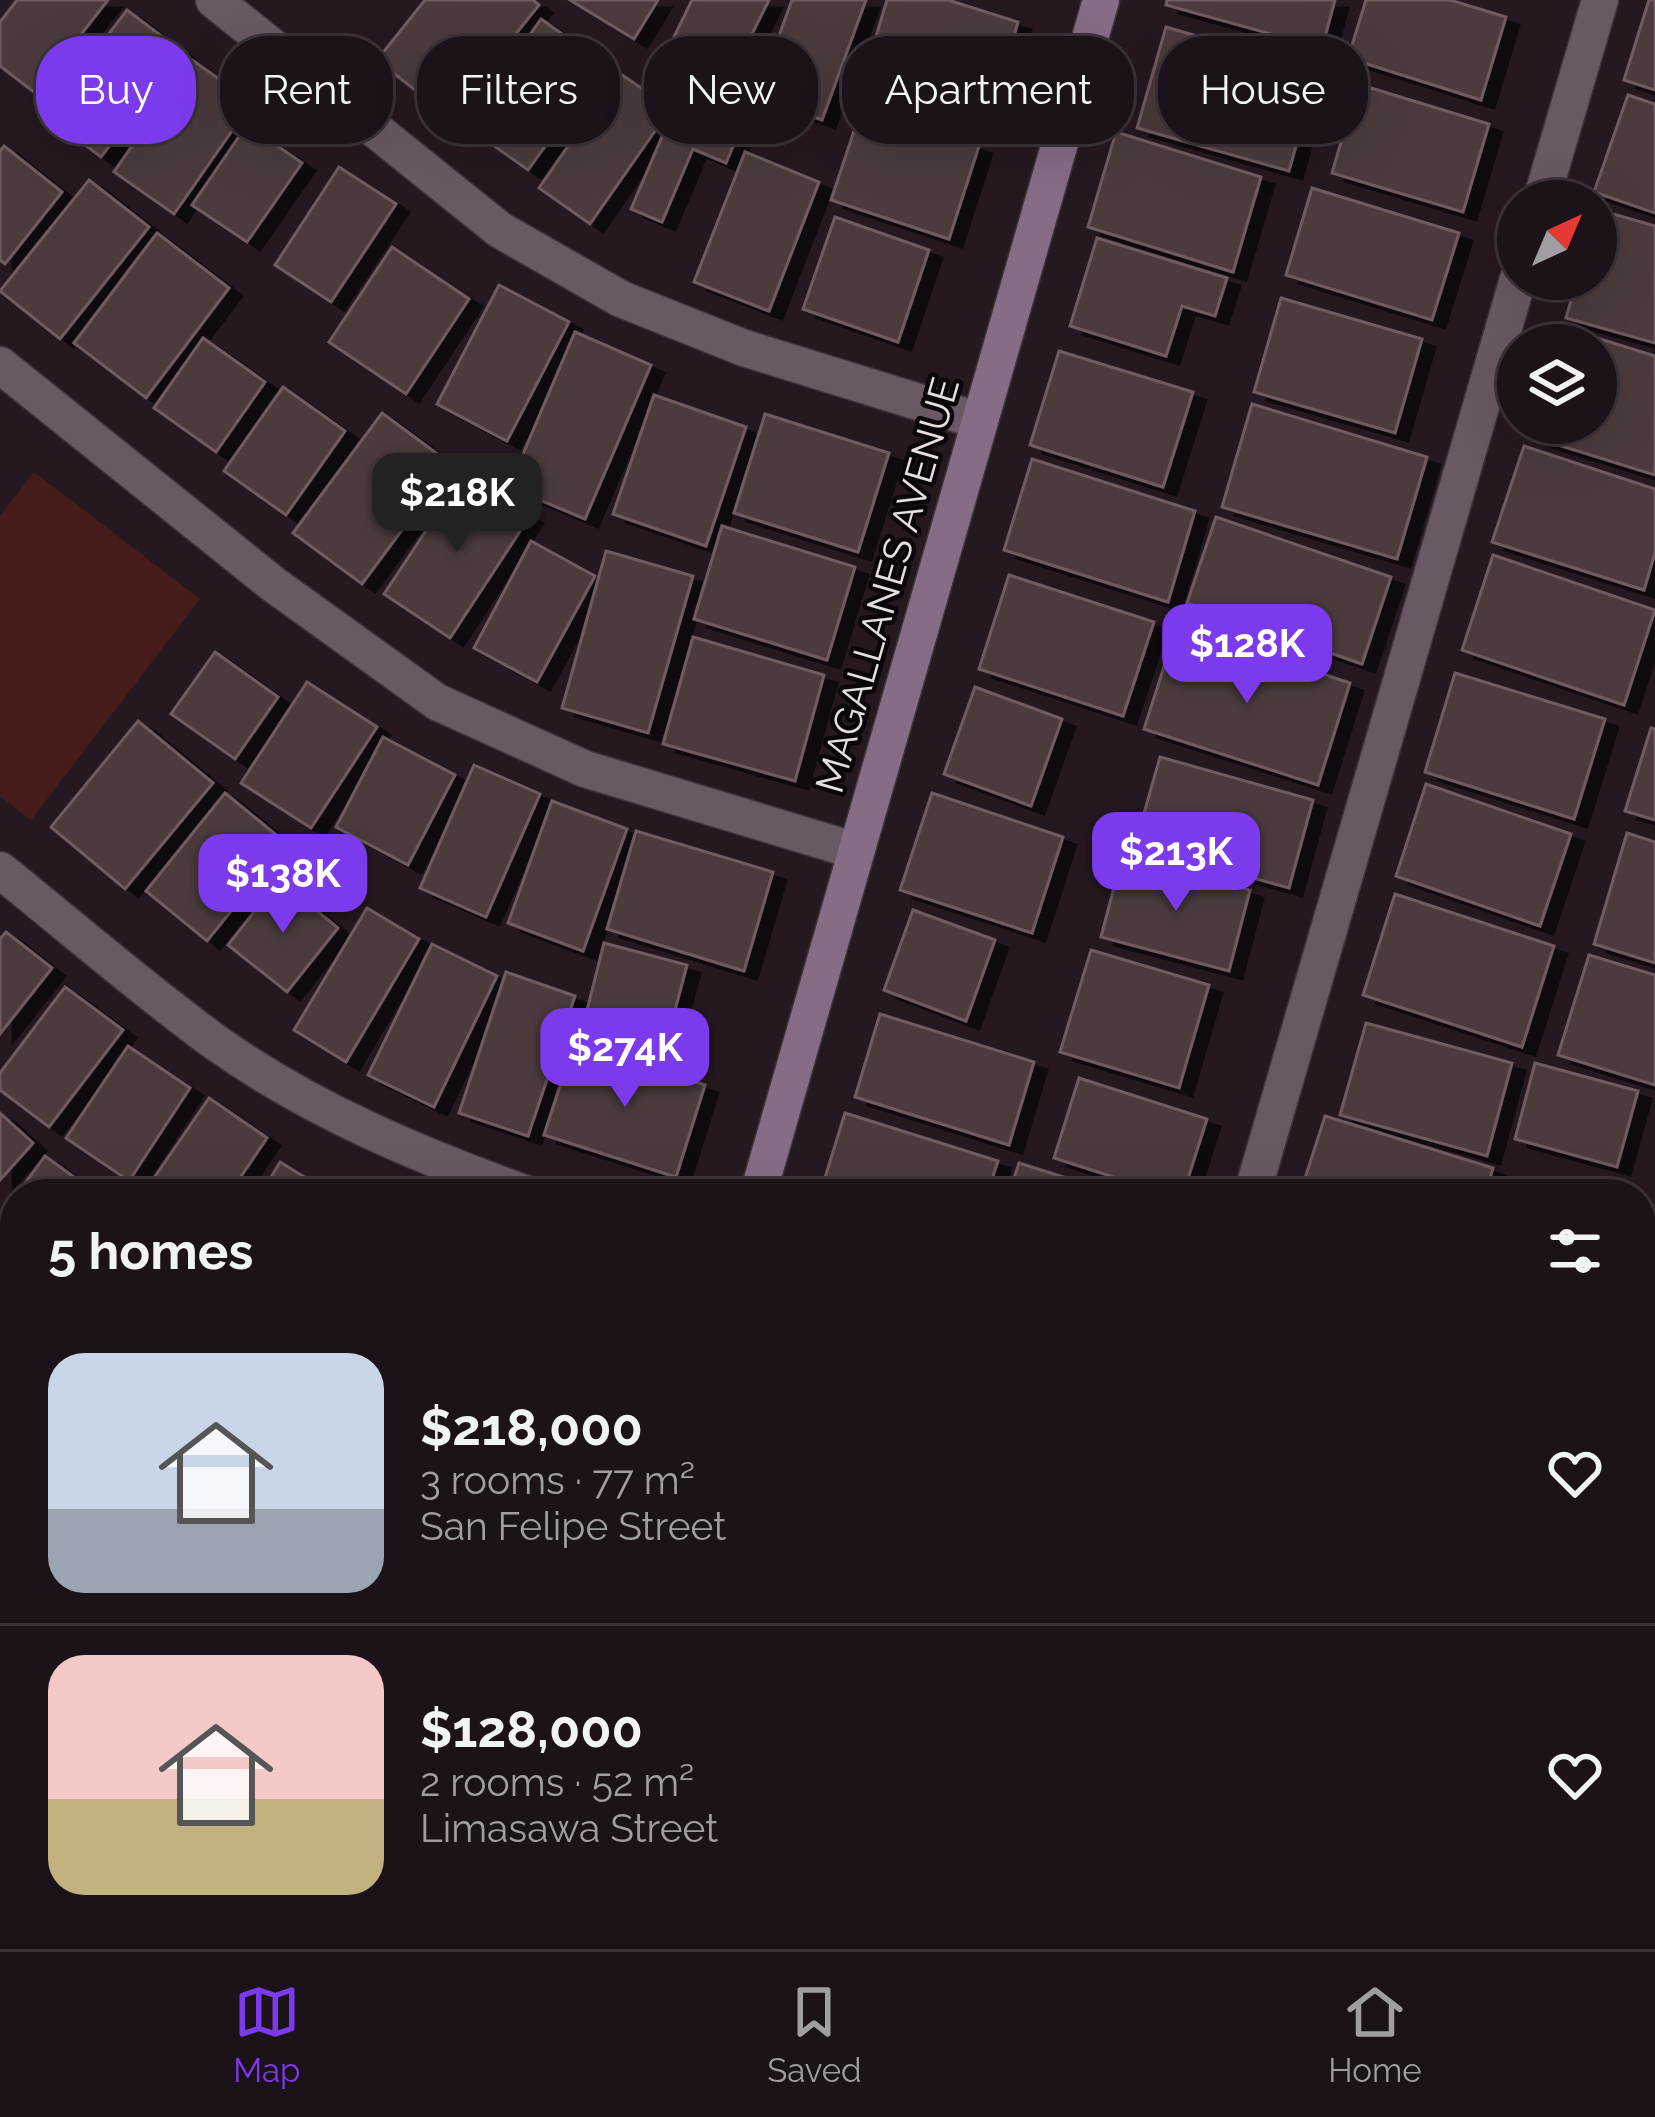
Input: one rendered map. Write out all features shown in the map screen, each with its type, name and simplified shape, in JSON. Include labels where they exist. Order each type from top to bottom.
[{"type":"street","points":[[214,0],[500,230],[621,299],[745,348],[980,421]]},
{"type":"street","name":"MAGALLANES AVENUE","points":[[762,1179],[1101,0]]},
{"type":"street","points":[[1547,180],[1600,0]]},
{"type":"street","points":[[1256,1179],[1513,300]]},
{"type":"street","points":[[0,364],[273,584],[436,702],[585,769],[853,850]]},
{"type":"street","points":[[0,870],[217,1043],[341,1118],[420,1156],[485,1179]]},
{"type":"shaded area","points":[[34,472],[200,599],[31,820],[0,796],[0,516]]},
{"type":"building","points":[[17,0],[108,0],[80,36],[36,36],[35,93],[0,66],[0,22]]},
{"type":"building","points":[[425,0],[533,0],[539,5],[514,36],[417,36],[417,92],[393,73],[393,40]]},
{"type":"building","points":[[570,0],[658,0],[634,39]]},
{"type":"building","points":[[692,0],[769,0],[751,36],[674,36]]},
{"type":"building","points":[[792,0],[866,0],[853,36],[842,36],[842,65],[822,120],[818,119],[818,36],[779,36]]},
{"type":"building","points":[[887,0],[948,0],[1018,22],[1014,36],[876,36]]},
{"type":"building","points":[[1167,0],[1335,0],[1325,36],[1278,36],[1166,5]]},
{"type":"building","points":[[1366,0],[1450,0],[1506,17],[1481,100],[1368,64],[1368,36],[1355,36]]},
{"type":"building","points":[[1649,0],[1655,0],[1655,90],[1624,80]]},
{"type":"building","points":[[127,10],[161,36],[107,36]]},
{"type":"building","points":[[541,19],[565,36],[529,36]]},
{"type":"building","points":[[1166,27],[1197,36],[1163,36]]},
{"type":"building","points":[[1158,55],[1158,134],[1137,128]]},
{"type":"building","points":[[196,63],[220,80],[223,144],[174,214],[114,172],[134,144],[196,144]]},
{"type":"building","points":[[620,74],[644,90],[646,144],[590,224],[539,188],[570,144],[620,144]]},
{"type":"building","points":[[1368,87],[1489,124],[1463,212],[1332,173],[1340,144],[1368,144]]},
{"type":"building","points":[[1628,95],[1655,104],[1655,213],[1617,200],[1617,180],[1598,180]]},
{"type":"building","points":[[1134,138],[1261,177],[1233,272],[1088,227],[1112,144],[1134,144]]},
{"type":"building","points":[[84,144],[111,144],[101,157]]},
{"type":"building","points":[[234,144],[274,144],[302,163],[247,242],[192,205]]},
{"type":"building","points":[[491,144],[547,144],[528,170]]},
{"type":"building","points":[[659,144],[734,144],[726,163],[693,149],[662,222],[631,209]]},
{"type":"building","points":[[850,144],[979,146],[949,239],[831,200]]},
{"type":"building","points":[[1194,144],[1297,144],[1289,171]]},
{"type":"building","points":[[4,146],[62,192],[5,264],[0,260],[0,151]]},
{"type":"building","points":[[745,152],[819,182],[769,311],[694,282]]},
{"type":"building","points":[[339,167],[396,204],[331,302],[275,265]]},
{"type":"building","points":[[89,180],[149,227],[60,339],[0,291]]},
{"type":"building","points":[[1312,188],[1459,233],[1432,320],[1286,275]]},
{"type":"building","points":[[1617,215],[1655,226],[1655,343],[1617,332],[1617,324],[1566,318],[1571,300],[1617,300]]},
{"type":"building","points":[[835,217],[929,250],[898,342],[803,309]]},
{"type":"building","points":[[157,233],[229,288],[146,398],[74,343]]},
{"type":"building","points":[[1097,238],[1227,278],[1215,316],[1182,306],[1166,356],[1070,326]]},
{"type":"building","points":[[392,247],[469,299],[406,394],[329,342]]},
{"type":"building","points":[[499,285],[569,322],[507,441],[437,404]]},
{"type":"building","points":[[1281,298],[1422,339],[1395,433],[1254,392]]},
{"type":"building","points":[[575,332],[651,365],[585,519],[509,487]]},
{"type":"building","points":[[203,338],[265,382],[216,452],[154,408]]},
{"type":"building","points":[[1617,344],[1655,356],[1655,475],[1555,444],[1617,444]]},
{"type":"building","points":[[1059,351],[1193,392],[1163,487],[1030,445]]},
{"type":"building","points":[[283,387],[345,431],[286,515],[224,471]]},
{"type":"building","points":[[654,395],[746,427],[706,546],[613,514]]},
{"type":"building","points":[[1252,404],[1427,457],[1397,559],[1222,507]]},
{"type":"building","points":[[382,413],[451,464],[362,584],[293,533]]},
{"type":"building","points":[[765,414],[889,453],[858,552],[734,513]]},
{"type":"building","points":[[1524,446],[1655,489],[1655,553],[1644,590],[1492,542]]},
{"type":"building","points":[[1032,459],[1195,511],[1168,602],[1004,550]]},
{"type":"building","points":[[465,472],[530,516],[450,638],[384,594]]},
{"type":"building","points":[[1216,517],[1391,577],[1362,664],[1187,603]]},
{"type":"building","points":[[722,526],[855,567],[827,660],[694,619]]},
{"type":"building","points":[[531,541],[595,576],[537,682],[474,648]]},
{"type":"building","points":[[606,551],[693,576],[648,733],[562,708]]},
{"type":"building","points":[[1493,555],[1655,610],[1624,705],[1462,650]]},
{"type":"building","points":[[1009,575],[1154,622],[1123,716],[979,669]]},
{"type":"building","points":[[1177,626],[1350,683],[1318,785],[1144,729]]},
{"type":"building","points":[[693,637],[824,675],[795,781],[663,744]]},
{"type":"building","points":[[215,652],[278,697],[235,759],[171,714]]},
{"type":"building","points":[[1455,673],[1605,719],[1574,819],[1425,772]]},
{"type":"building","points":[[307,682],[377,727],[311,828],[241,783]]},
{"type":"building","points":[[975,687],[1062,719],[1031,806],[944,774]]},
{"type":"building","points":[[138,721],[213,783],[125,889],[51,827]]},
{"type":"building","points":[[1651,728],[1655,729],[1655,820],[1625,811]]},
{"type":"building","points":[[383,737],[455,775],[408,865],[336,827]]},
{"type":"building","points":[[1160,757],[1313,800],[1289,888],[1135,845]]},
{"type":"building","points":[[474,765],[540,794],[486,917],[420,888]]},
{"type":"building","points":[[1426,784],[1571,834],[1540,926],[1396,876]]},
{"type":"building","points":[[225,793],[286,843],[207,941],[146,891]]},
{"type":"building","points":[[932,793],[1063,837],[1032,933],[900,890]]},
{"type":"building","points":[[552,801],[627,829],[583,951],[508,923]]},
{"type":"building","points":[[636,831],[773,872],[744,971],[607,929]]},
{"type":"building","points":[[1627,833],[1655,842],[1655,963],[1594,944]]},
{"type":"building","points":[[1122,857],[1250,890],[1229,971],[1101,937]]},
{"type":"building","points":[[279,880],[338,928],[287,992],[228,945]]},
{"type":"building","points":[[1395,894],[1554,946],[1522,1047],[1363,995]]},
{"type":"building","points":[[367,908],[419,939],[346,1062],[294,1030]]},
{"type":"building","points":[[913,910],[995,940],[966,1021],[884,990]]},
{"type":"building","points":[[6,932],[52,968],[0,1034],[0,939]]},
{"type":"building","points":[[604,943],[687,965],[666,1044],[584,1022]]},
{"type":"building","points":[[432,944],[497,976],[434,1107],[368,1075]]},
{"type":"building","points":[[1091,950],[1209,985],[1179,1088],[1060,1052]]},
{"type":"building","points":[[1589,955],[1655,975],[1655,1085],[1558,1055]]},
{"type":"building","points":[[506,972],[575,996],[528,1136],[459,1113]]},
{"type":"building","points":[[65,987],[123,1030],[49,1127],[0,1090],[0,1073]]},
{"type":"building","points":[[880,1014],[1034,1062],[1009,1145],[855,1097]]},
{"type":"building","points":[[1366,1023],[1512,1063],[1487,1156],[1340,1115]]},
{"type":"building","points":[[574,1043],[705,1085],[676,1177],[544,1135]]},
{"type":"building","points":[[128,1046],[190,1088],[130,1179],[66,1138]]},
{"type":"building","points":[[1535,1063],[1638,1091],[1617,1167],[1515,1139]]},
{"type":"building","points":[[1079,1078],[1207,1119],[1188,1179],[1120,1179],[1054,1158]]},
{"type":"building","points":[[209,1098],[267,1138],[239,1179],[153,1179]]},
{"type":"building","points":[[0,1113],[33,1143],[0,1179]]},
{"type":"building","points":[[845,1113],[998,1161],[992,1179],[825,1179]]},
{"type":"building","points":[[1325,1116],[1493,1168],[1490,1179],[1305,1179]]},
{"type":"building","points":[[45,1156],[76,1179],[28,1179]]},
{"type":"building","points":[[280,1162],[308,1179],[270,1179]]},
{"type":"building","points":[[1019,1163],[1070,1179],[1014,1179]]}]
